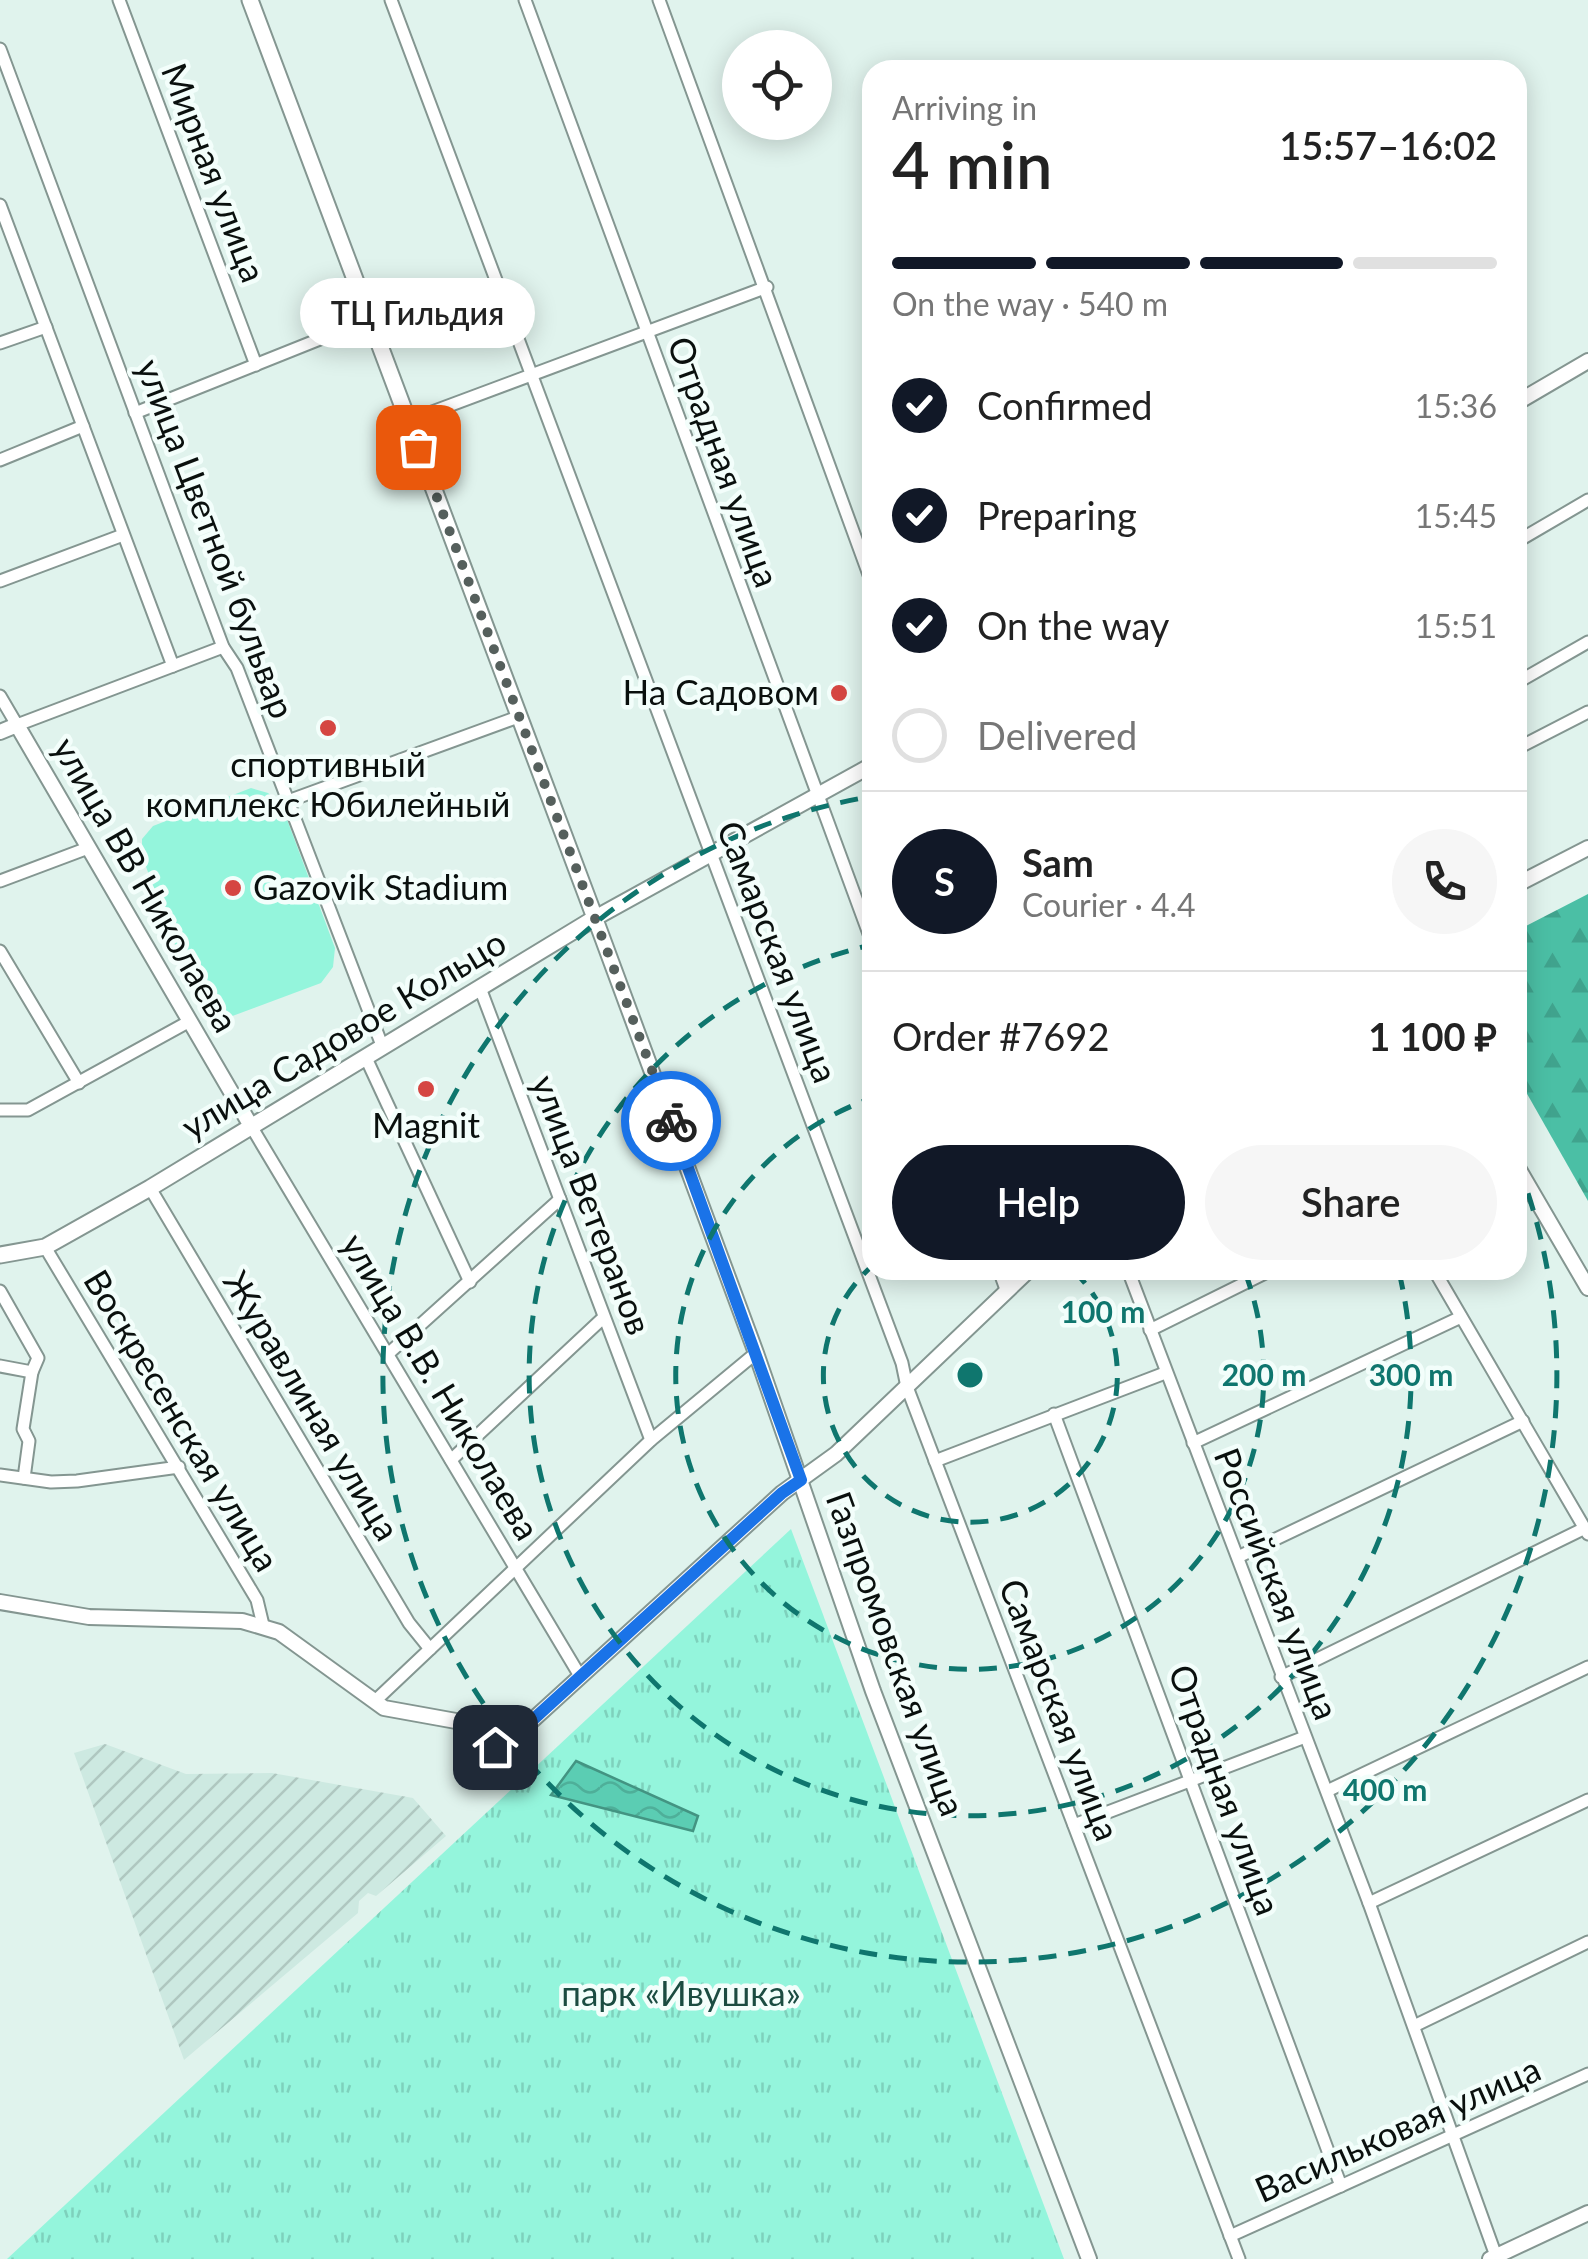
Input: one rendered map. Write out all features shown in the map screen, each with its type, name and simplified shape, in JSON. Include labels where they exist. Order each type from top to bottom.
[{"type":"main road","name":"Газпромовская улица","points":[[250,0],[594,918]]},
{"type":"main road","name":"улица Садовое Кольцо","points":[[0,1255],[45,1248],[594,918]]},
{"type":"street","name":"Мирная улица","points":[[119,0],[256,365]]},
{"type":"street","name":"Самарская улица","points":[[391,0],[862,1255]]},
{"type":"street","name":"Отрадная улица","points":[[526,0],[862,916]]},
{"type":"street","points":[[660,0],[862,555]]},
{"type":"street","name":"улица Цветной бульвар","points":[[0,49],[224,647],[236,668],[383,1048]]},
{"type":"street","points":[[0,205],[173,666]]},
{"type":"street","points":[[408,421],[766,288]]},
{"type":"street","points":[[135,413],[370,319]]},
{"type":"street","points":[[0,343],[46,327]]},
{"type":"street","points":[[1527,397],[1588,361]]},
{"type":"street","points":[[0,460],[83,426]]},
{"type":"street","points":[[1527,536],[1588,500]]},
{"type":"street","points":[[0,581],[123,535]]},
{"type":"street","points":[[1527,677],[1588,642]]},
{"type":"street","points":[[0,732],[224,647]]},
{"type":"street","points":[[0,696],[18,725]]},
{"type":"street","points":[[1527,743],[1588,712]]},
{"type":"street","points":[[288,801],[518,717]]},
{"type":"street","name":"улица ВВ Николаева","points":[[18,725],[252,1126]]},
{"type":"street","name":"улица Садовое Кольцо","points":[[594,918],[862,770]]},
{"type":"street","points":[[0,881],[88,848]]},
{"type":"street","points":[[1527,879],[1588,848]]},
{"type":"street","name":"Газпромовская улица","points":[[594,918],[756,1353],[873,1691],[1089,2259]]},
{"type":"street","points":[[0,951],[79,1083]]},
{"type":"street","name":"улица Ветеранов","points":[[480,988],[651,1440]]},
{"type":"street","points":[[0,1110],[28,1110],[190,1020]]},
{"type":"street","points":[[366,1058],[470,1282]]},
{"type":"street","name":"улица В.В. Николаева","points":[[252,1126],[580,1676]]},
{"type":"street","points":[[1527,1183],[1588,1288]]},
{"type":"street","name":"Журавлиная улица","points":[[150,1188],[409,1623],[430,1649]]},
{"type":"street","points":[[388,1354],[560,1200]]},
{"type":"street","name":"Воскресенская улица","points":[[45,1248],[257,1600],[263,1625]]},
{"type":"street","name":"Самарская улица","points":[[871,1280],[902,1362],[907,1387],[1239,2259]]},
{"type":"street","points":[[1002,1280],[1007,1292]]},
{"type":"street","points":[[0,1602],[89,1616],[263,1625],[279,1632],[394,1712],[456,1721],[475,1729],[495,1747],[504,1746],[782,1493],[836,1454],[1019,1280]]},
{"type":"street","name":"Российская улица","points":[[1132,1280],[1370,1903],[1493,2257]]},
{"type":"street","points":[[1150,1330],[1251,1280]]},
{"type":"street","points":[[1282,1677],[1586,1531],[1440,1280]]},
{"type":"street","points":[[0,1291],[38,1358],[23,1429],[29,1441],[24,1478]]},
{"type":"street","points":[[451,1460],[604,1318]]},
{"type":"street","points":[[1192,1443],[1461,1318]]},
{"type":"street","points":[[375,1701],[651,1440],[756,1353]]},
{"type":"street","points":[[0,1366],[32,1372]]},
{"type":"street","points":[[935,1461],[1165,1373]]},
{"type":"street","name":"Отрадная улица","points":[[1054,1414],[1341,2186]]},
{"type":"street","points":[[1238,1557],[1523,1421]]},
{"type":"street","points":[[0,1475],[77,1481],[179,1467]]},
{"type":"street","points":[[1327,1791],[1588,1667]]},
{"type":"street","points":[[1074,1826],[1305,1736]]},
{"type":"street","points":[[1370,1903],[1588,1800]]},
{"type":"street","points":[[1414,2026],[1588,1942]]},
{"type":"street","name":"Васильковая улица","points":[[1230,2236],[1588,2074]]},
{"type":"street","points":[[1493,2257],[1588,2213]]},
{"type":"shaded area","points":[[105,1744],[186,1774],[272,1773],[413,1798],[446,1836],[376,1896],[368,1893],[359,1901],[358,1913],[184,2060],[74,1753]]},
{"type":"green space","name":"Gazovik Stadium","points":[[251,788],[268,793],[282,806],[335,948],[333,967],[321,983],[227,1018],[210,1014],[196,1001],[142,856],[142,839],[153,826]]},
{"type":"green space","points":[[1588,894],[1588,1201],[1527,1094],[1527,925]]},
{"type":"green space","name":"парк «Ивушка»","points":[[791,1529],[1064,2259],[7,2259]]},
{"type":"water","points":[[576,1761],[698,1816],[693,1831],[551,1795]]},
{"type":"way so far","points":[[418,447],[671,1121]]},
{"type":"place","name":"ТЦ Гильдия","points":[[418,447]]},
{"type":"place","name":"На Садовом","points":[[839,693]]},
{"type":"place","name":"спортивный комплекс Юбилейный","points":[[328,728]]},
{"type":"place","name":"Gazovik Stadium","points":[[233,888]]},
{"type":"place","name":"Magnit","points":[[426,1089]]},
{"type":"route","points":[[495,1747],[504,1746],[801,1480],[671,1121]]}]
